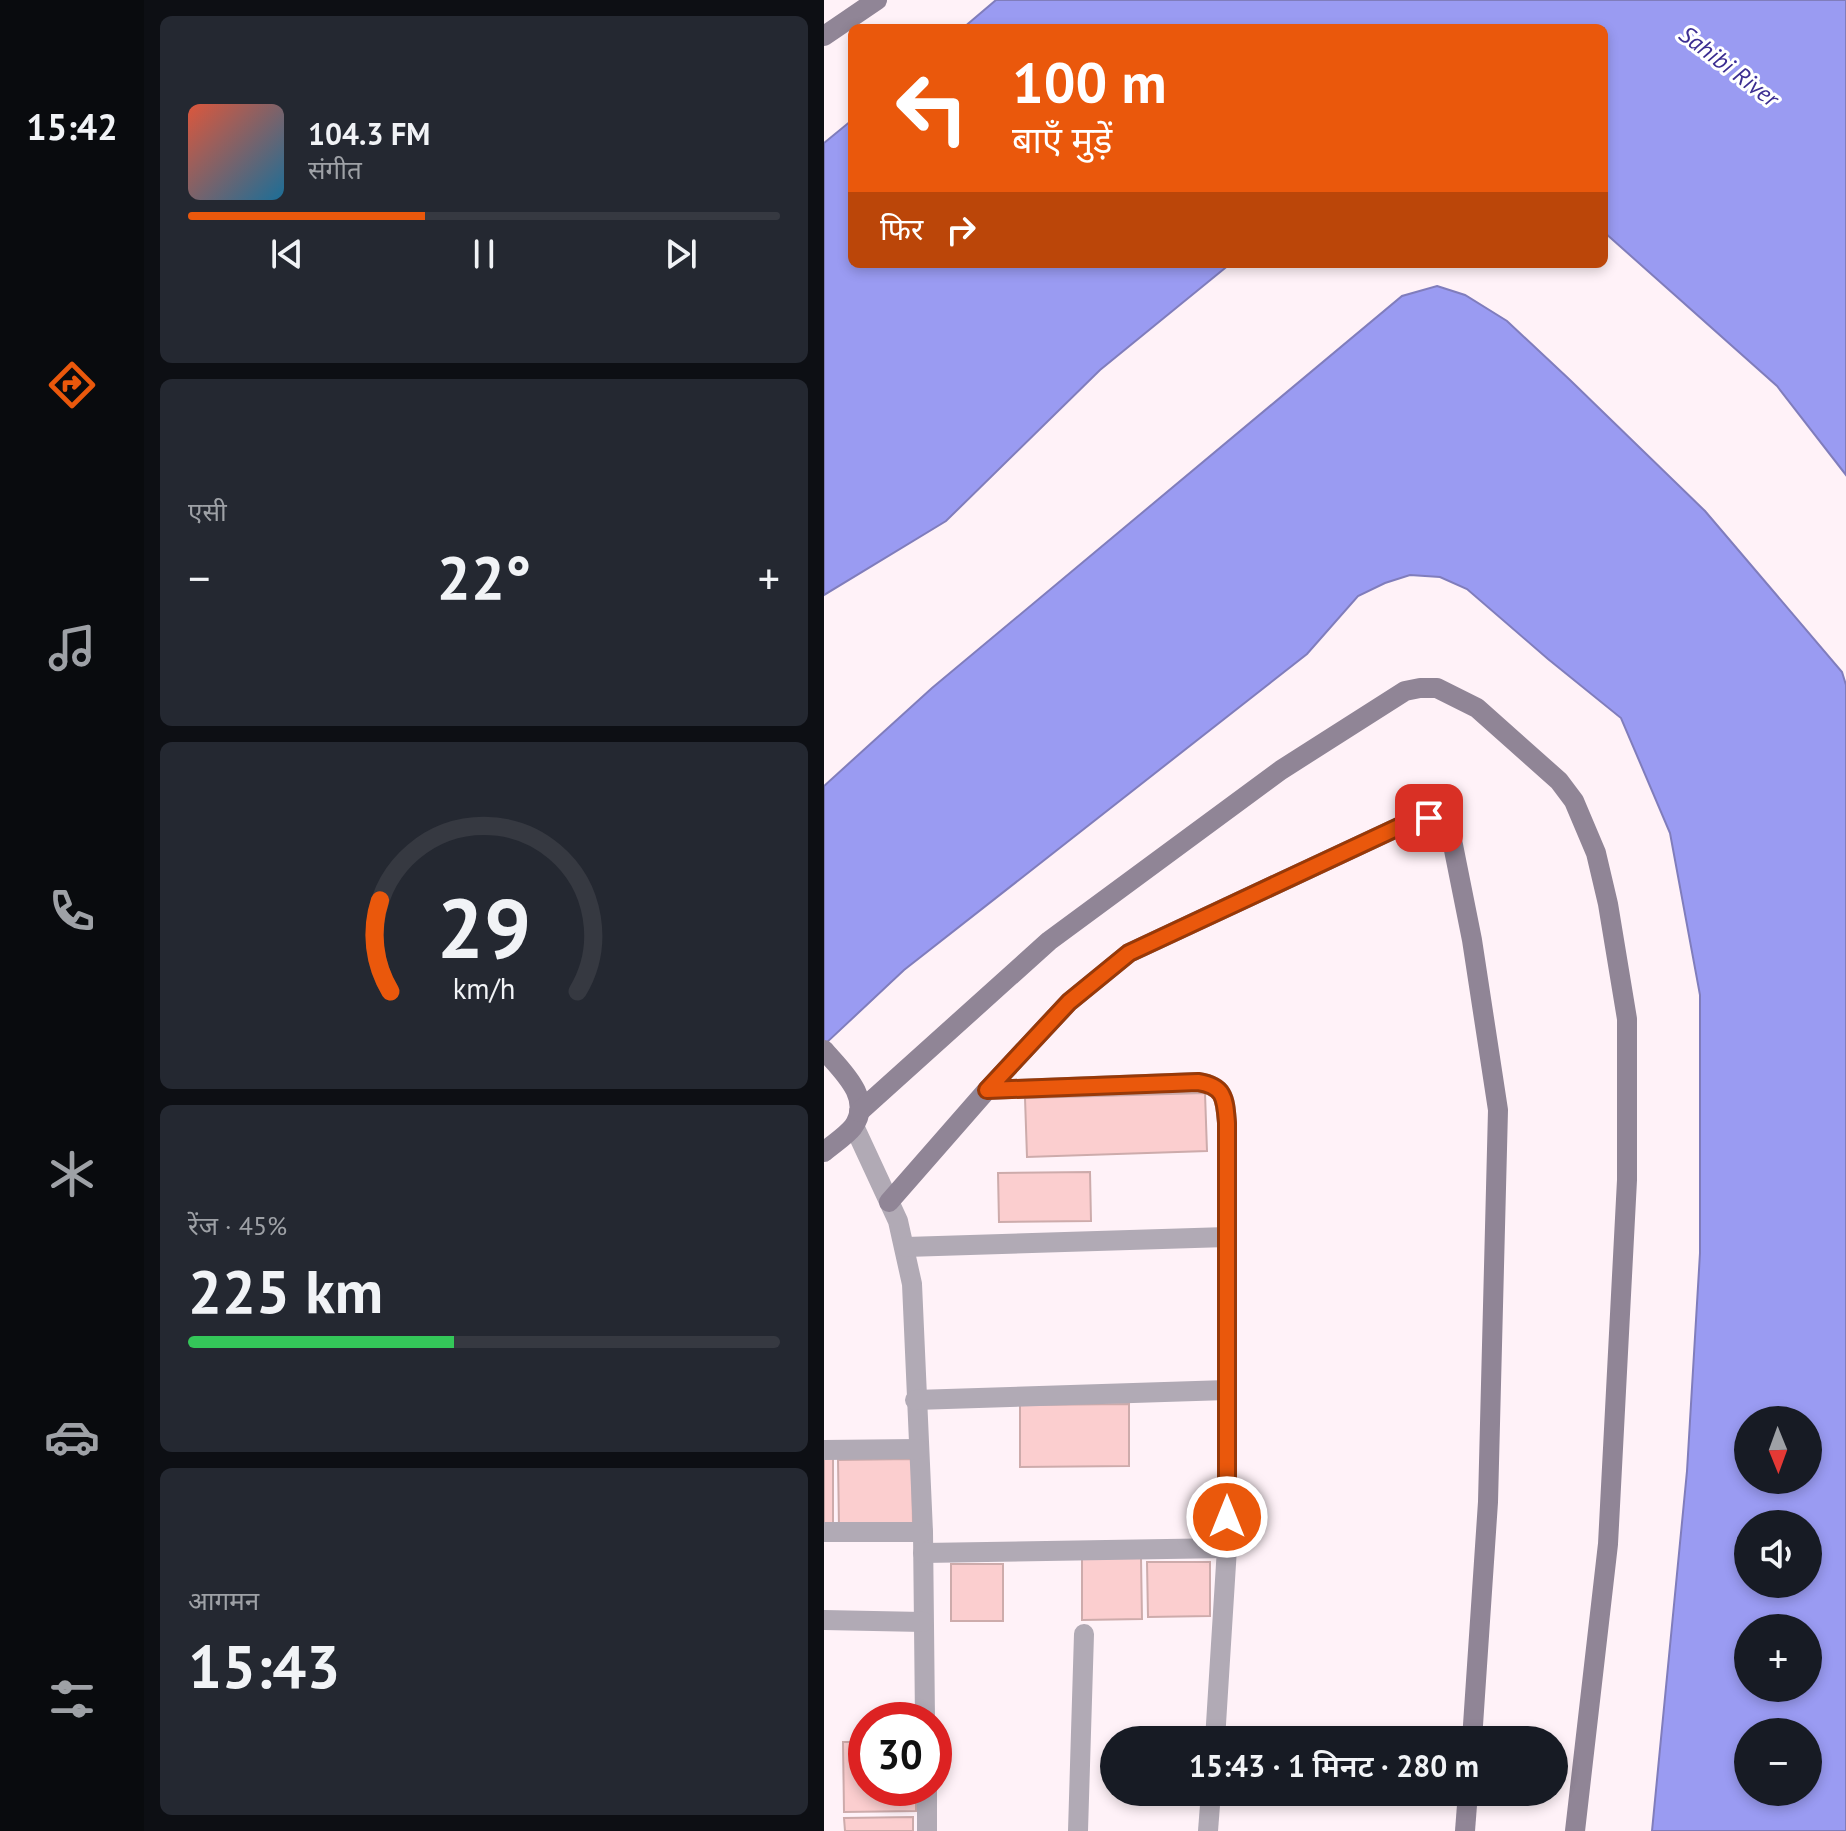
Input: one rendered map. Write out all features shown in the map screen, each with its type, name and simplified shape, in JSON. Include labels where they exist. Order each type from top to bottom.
[{"type":"street","points":[[824,36],[877,0]]},
{"type":"street","points":[[824,1152],[1049,941],[1281,770],[1405,691],[1437,688],[1477,708],[1559,781],[1574,801],[1596,853],[1608,904],[1627,1019],[1628,1063],[1626,1196],[1608,1544],[1575,1831]]},
{"type":"street","points":[[889,1202],[1069,1002],[1129,953],[1405,824],[1429,818],[1438,821],[1452,840],[1472,940],[1498,1110],[1488,1502],[1473,1726]]},
{"type":"street","points":[[824,1050],[858,1091],[856,1119],[906,1247],[912,1284],[923,1543],[925,1702]]},
{"type":"street","points":[[987,1090],[1198,1082],[1213,1084],[1221,1093],[1227,1114],[1227,1548],[1216,1726]]},
{"type":"street","points":[[906,1247],[1227,1237]]},
{"type":"street","points":[[915,1400],[1227,1390]]},
{"type":"street","points":[[824,1450],[918,1449]]},
{"type":"street","points":[[824,1532],[923,1543],[1227,1548]]},
{"type":"street","points":[[824,1620],[923,1622]]},
{"type":"street","points":[[1078,1831],[1084,1634]]},
{"type":"street","points":[[927,1806],[927,1831]]},
{"type":"street","points":[[1208,1831],[1210,1806]]},
{"type":"street","points":[[1465,1831],[1467,1806]]},
{"type":"water","name":"Sahibi River","points":[[996,0],[1846,0],[1846,475],[1777,386],[1608,236],[1608,24],[968,24]]},
{"type":"water","points":[[848,123],[848,268],[1225,268],[1100,370],[946,521],[824,595],[824,143]]},
{"type":"water","points":[[1437,286],[1465,295],[1507,321],[1570,380],[1705,511],[1842,672],[1846,685],[1846,1831],[1652,1831],[1687,1471],[1700,1253],[1700,995],[1670,833],[1621,718],[1467,589],[1440,577],[1410,575],[1385,583],[1358,596],[1307,654],[904,970],[824,1045],[824,786],[932,688],[1402,296]]},
{"type":"building","points":[[1205,1093],[1207,1151],[1027,1157],[1025,1098]]},
{"type":"building","points":[[1090,1172],[1091,1221],[999,1222],[998,1173]]},
{"type":"building","points":[[1129,1404],[1129,1466],[1020,1467],[1020,1405]]},
{"type":"building","points":[[824,1457],[833,1457],[833,1529],[824,1529]]},
{"type":"building","points":[[912,1459],[913,1527],[839,1528],[838,1460]]},
{"type":"building","points":[[1082,1558],[1141,1558],[1142,1619],[1082,1620]]},
{"type":"building","points":[[1147,1562],[1210,1562],[1210,1616],[1148,1617]]},
{"type":"building","points":[[951,1564],[1003,1564],[1003,1621],[951,1621]]},
{"type":"building","points":[[843,1742],[848,1742],[848,1806],[916,1806],[916,1811],[844,1812]]},
{"type":"building","points":[[913,1817],[913,1831],[845,1831],[844,1818]]},
{"type":"route","points":[[1227,1517],[1227,1123],[1221,1093],[1213,1084],[1198,1082],[987,1090],[1069,1002],[1129,953],[1405,824],[1429,818]]}]
